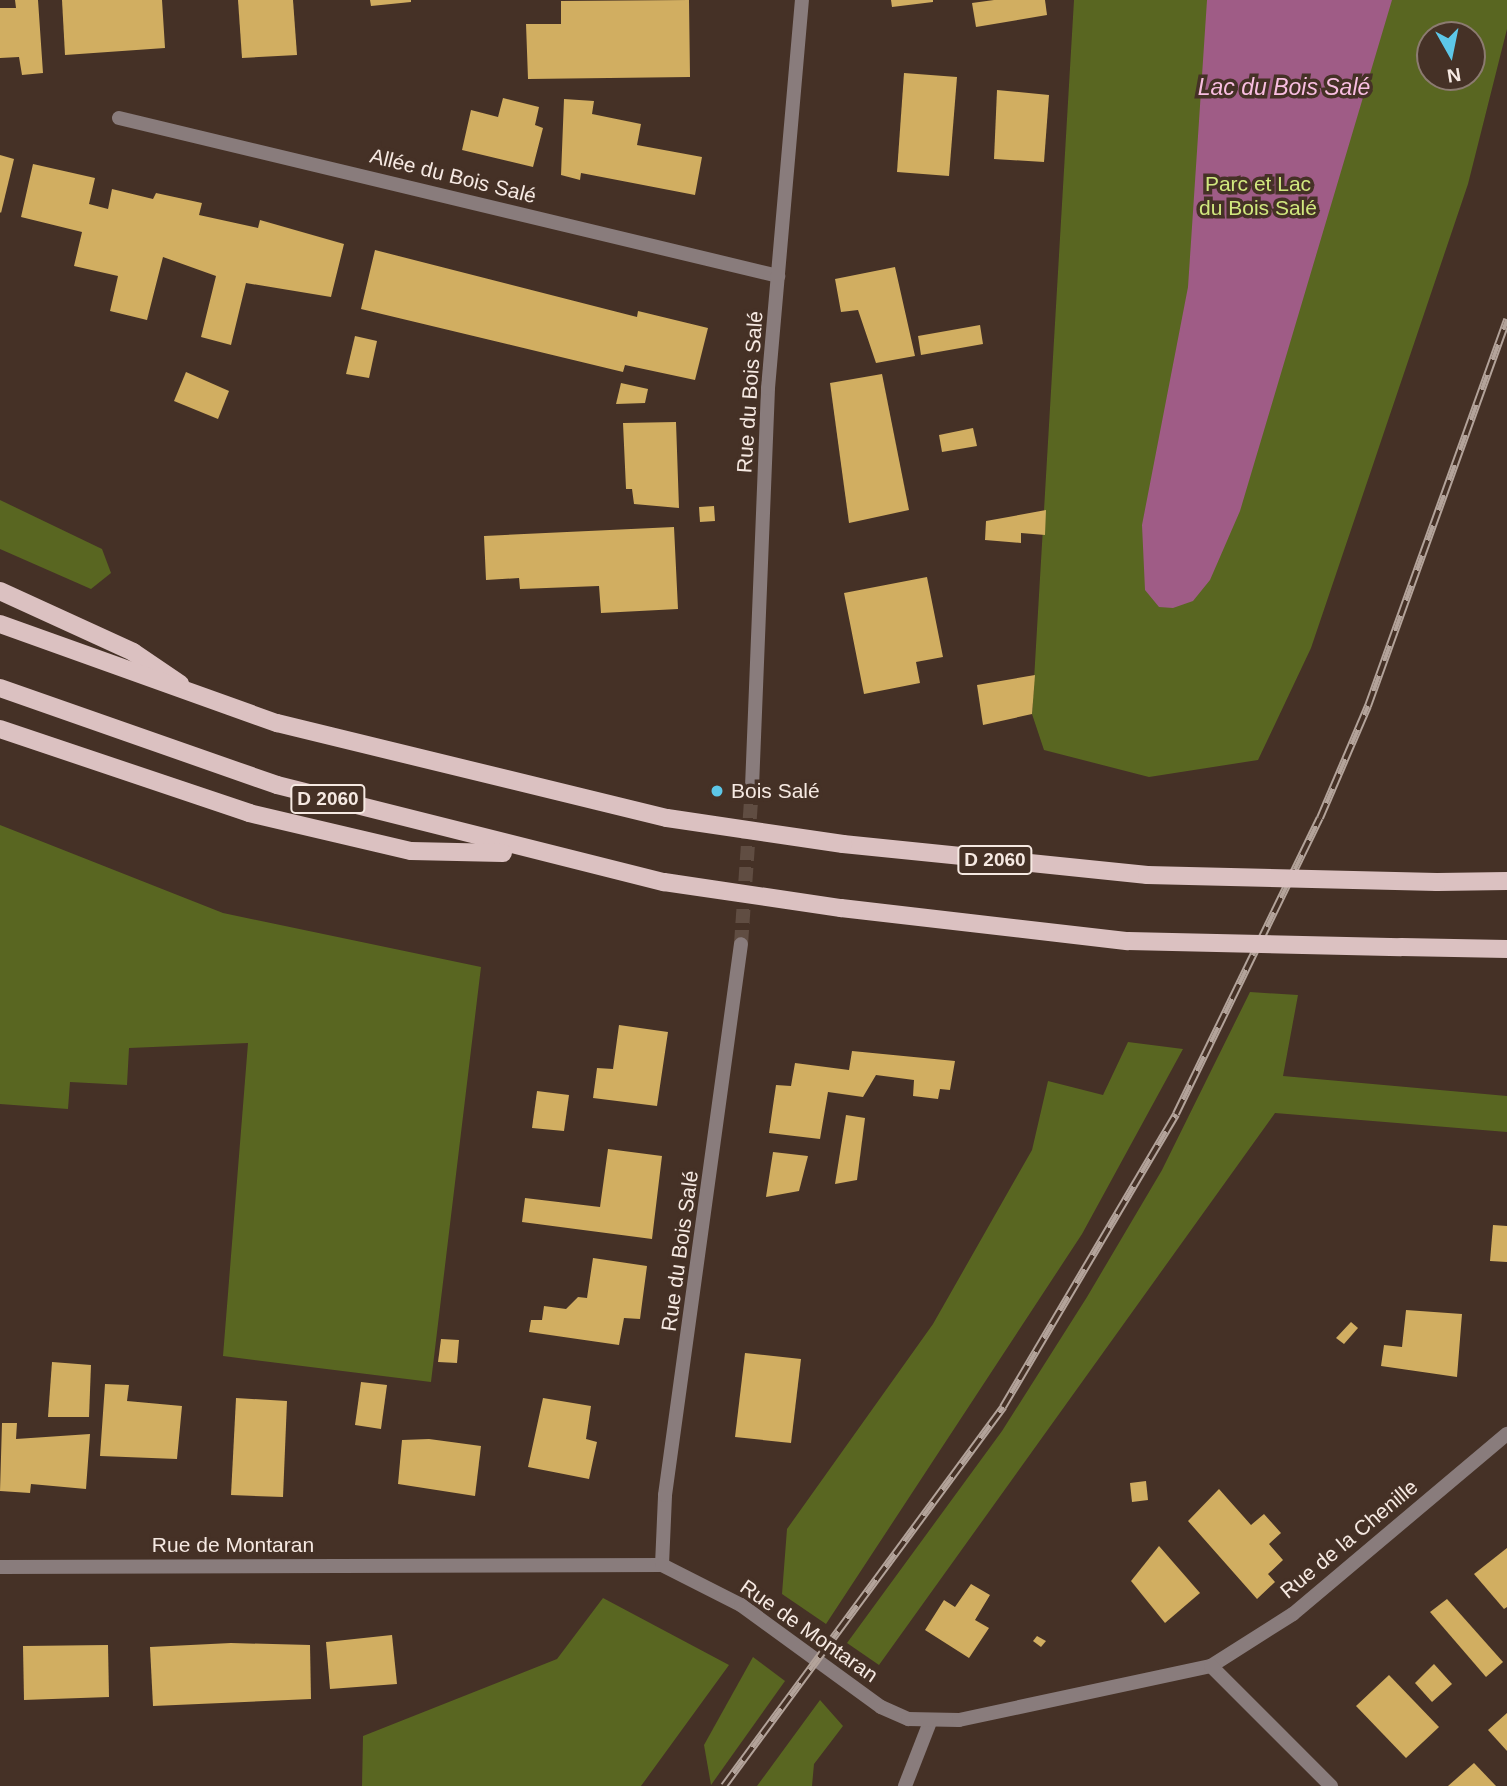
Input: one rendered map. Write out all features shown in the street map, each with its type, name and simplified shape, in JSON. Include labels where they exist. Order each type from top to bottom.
[{"type":"main road","points":[[0,591],[133,652],[203,699]]},
{"type":"main road","name":"D 2060","points":[[0,624],[203,699],[383,753],[667,818],[843,844],[1147,875],[1437,882],[1507,881]]},
{"type":"main road","name":"D 2060","points":[[0,688],[277,785],[533,853],[664,882],[841,908],[1128,942],[1507,949]]},
{"type":"main road","points":[[0,729],[290,823],[411,851],[533,853]]},
{"type":"street","name":"Rue du Bois Salé","points":[[751,787],[778,276],[802,0]]},
{"type":"street","name":"Allée du Bois Salé","points":[[119,118],[778,276]]},
{"type":"street","name":"Rue du Bois Salé","points":[[662,1565],[665,1495],[737,1008],[741,944]]},
{"type":"street","name":"Rue de la Chenille","points":[[1211,1666],[1293,1614],[1507,1434]]},
{"type":"street","name":"Rue de Montaran","points":[[0,1567],[662,1565],[741,1605],[881,1707],[930,1722],[1000,1713],[1211,1666]]},
{"type":"street","points":[[1211,1666],[1331,1786]]},
{"type":"street","points":[[905,1786],[930,1722]]},
{"type":"green space","name":"Parc et Lac du Bois Salé","points":[[1074,0],[1507,0],[1507,29],[1468,184],[1311,648],[1258,760],[1149,777],[1044,750],[1032,714]]},
{"type":"green space","points":[[0,500],[102,549],[111,573],[91,589],[0,549]]},
{"type":"green space","points":[[0,825],[223,913],[481,967],[431,1382],[223,1356],[248,1043],[129,1048],[127,1085],[70,1082],[68,1109],[0,1104]]},
{"type":"green space","points":[[1250,992],[1298,995],[1283,1076],[1507,1096],[1507,1132],[1275,1113],[879,1665],[847,1643],[1002,1431],[1087,1297],[1162,1170]]},
{"type":"green space","points":[[1128,1042],[1183,1049],[1082,1234],[826,1624],[782,1594],[787,1529],[933,1324],[1032,1150],[1048,1081],[1103,1095]]},
{"type":"green space","points":[[603,1598],[729,1665],[641,1786],[362,1786],[363,1736],[557,1659]]},
{"type":"green space","points":[[753,1657],[785,1681],[711,1785],[704,1745]]},
{"type":"green space","points":[[820,1700],[843,1726],[814,1764],[812,1786],[757,1786]]},
{"type":"water","name":"Lac du Bois Salé","points":[[1207,0],[1392,0],[1240,511],[1210,580],[1193,601],[1173,608],[1159,607],[1145,590],[1142,525],[1188,287]]},
{"type":"building","points":[[15,0],[38,0],[43,73],[22,75],[19,57],[0,58],[0,8],[16,8]]},
{"type":"building","points":[[62,0],[162,0],[165,48],[65,55]]},
{"type":"building","points":[[238,0],[293,0],[297,55],[242,58]]},
{"type":"building","points":[[370,0],[411,0],[411,2],[371,6]]},
{"type":"building","points":[[689,0],[690,77],[528,79],[526,24],[561,24],[561,1]]},
{"type":"building","points":[[891,0],[933,0],[933,2],[892,7]]},
{"type":"building","points":[[1045,0],[1047,15],[976,27],[972,3]]},
{"type":"building","points":[[904,73],[957,77],[949,176],[897,172]]},
{"type":"building","points":[[997,90],[1049,95],[1044,162],[994,159]]},
{"type":"building","points":[[503,98],[539,107],[535,125],[543,128],[533,167],[462,150],[471,110],[498,117]]},
{"type":"building","points":[[564,99],[594,101],[592,114],[641,124],[637,145],[702,157],[695,195],[581,173],[580,180],[561,175]]},
{"type":"building","points":[[0,155],[14,159],[1,213],[0,212]]},
{"type":"building","points":[[33,164],[95,178],[89,204],[108,209],[112,189],[153,199],[156,193],[202,203],[199,215],[258,228],[260,220],[344,244],[331,297],[246,283],[231,345],[201,337],[216,276],[163,257],[147,320],[110,311],[118,276],[74,266],[82,232],[21,217]]},
{"type":"building","points":[[375,250],[637,317],[638,311],[708,328],[695,380],[625,365],[623,372],[361,309]]},
{"type":"building","points":[[895,267],[915,356],[876,363],[858,310],[841,312],[835,279]]},
{"type":"building","points":[[980,325],[983,344],[921,355],[918,336]]},
{"type":"building","points":[[355,336],[377,341],[369,378],[346,374]]},
{"type":"building","points":[[186,372],[229,391],[218,419],[174,401]]},
{"type":"building","points":[[882,374],[909,510],[849,523],[830,383]]},
{"type":"building","points":[[621,383],[648,389],[645,403],[616,404]]},
{"type":"building","points":[[676,422],[679,508],[634,504],[632,489],[626,489],[623,423]]},
{"type":"building","points":[[973,428],[977,446],[942,452],[939,435]]},
{"type":"building","points":[[714,506],[715,521],[700,522],[699,507]]},
{"type":"building","points":[[1046,510],[1045,535],[1021,533],[1021,543],[985,540],[986,521]]},
{"type":"building","points":[[674,527],[678,609],[601,613],[599,586],[520,589],[519,578],[486,580],[484,536]]},
{"type":"building","points":[[927,577],[943,657],[916,662],[920,683],[864,694],[844,593]]},
{"type":"building","points":[[1035,675],[1032,714],[983,725],[977,685]]},
{"type":"building","points":[[619,1025],[668,1032],[657,1106],[593,1098],[597,1068],[613,1069]]},
{"type":"building","points":[[852,1051],[955,1061],[950,1090],[940,1089],[938,1099],[913,1096],[914,1080],[876,1075],[863,1097],[828,1092],[820,1139],[769,1133],[776,1085],[791,1086],[795,1063],[849,1070]]},
{"type":"building","points":[[537,1091],[569,1095],[564,1131],[532,1128]]},
{"type":"building","points":[[846,1115],[865,1118],[857,1180],[835,1184]]},
{"type":"building","points":[[608,1149],[662,1156],[652,1239],[522,1222],[525,1198],[600,1207]]},
{"type":"building","points":[[773,1152],[808,1156],[799,1191],[766,1197]]},
{"type":"building","points":[[1493,1225],[1507,1226],[1507,1262],[1490,1261]]},
{"type":"building","points":[[593,1258],[647,1266],[640,1319],[624,1318],[619,1345],[529,1332],[531,1320],[542,1320],[544,1306],[566,1309],[578,1297],[587,1298]]},
{"type":"building","points":[[1406,1310],[1462,1314],[1457,1377],[1381,1366],[1384,1345],[1402,1347]]},
{"type":"building","points":[[1351,1322],[1358,1328],[1344,1344],[1336,1338]]},
{"type":"building","points":[[441,1339],[459,1340],[457,1363],[438,1362]]},
{"type":"building","points":[[745,1353],[801,1359],[791,1443],[735,1437]]},
{"type":"building","points":[[52,1362],[91,1365],[89,1417],[48,1417]]},
{"type":"building","points":[[361,1382],[387,1385],[381,1429],[355,1425]]},
{"type":"building","points":[[105,1384],[129,1385],[127,1401],[182,1406],[177,1459],[100,1456]]},
{"type":"building","points":[[236,1398],[287,1401],[283,1497],[231,1495]]},
{"type":"building","points":[[543,1398],[591,1406],[586,1439],[597,1442],[589,1479],[528,1467]]},
{"type":"building","points":[[2,1423],[17,1423],[16,1439],[90,1434],[86,1489],[31,1484],[30,1493],[0,1491]]},
{"type":"building","points":[[429,1439],[481,1446],[475,1496],[398,1484],[402,1440]]},
{"type":"building","points":[[1146,1481],[1148,1500],[1132,1502],[1130,1483]]},
{"type":"building","points":[[1219,1489],[1251,1525],[1264,1514],[1281,1533],[1269,1544],[1283,1560],[1268,1574],[1275,1582],[1257,1599],[1188,1521]]},
{"type":"building","points":[[1159,1546],[1200,1593],[1165,1623],[1131,1581]]},
{"type":"building","points":[[1507,1548],[1507,1607],[1504,1609],[1474,1574]]},
{"type":"building","points":[[971,1584],[990,1595],[975,1620],[989,1628],[969,1658],[925,1630],[944,1600],[955,1607]]},
{"type":"building","points":[[1447,1599],[1503,1662],[1486,1677],[1430,1612]]},
{"type":"building","points":[[392,1635],[397,1684],[330,1689],[326,1642]]},
{"type":"building","points":[[1037,1636],[1046,1641],[1041,1647],[1033,1641]]},
{"type":"building","points":[[231,1643],[310,1645],[311,1699],[153,1706],[150,1647]]},
{"type":"building","points":[[108,1645],[109,1697],[24,1700],[23,1646]]},
{"type":"building","points":[[1434,1664],[1452,1684],[1432,1702],[1415,1683]]},
{"type":"building","points":[[1389,1675],[1439,1727],[1406,1758],[1356,1706]]},
{"type":"building","points":[[1507,1713],[1507,1751],[1488,1730]]},
{"type":"building","points":[[1474,1763],[1496,1786],[1448,1786]]},
{"type":"tunnel","points":[[741,944],[752,787]]},
{"type":"railway","points":[[724,1786],[1003,1407],[1176,1114],[1320,818],[1368,706],[1507,319]]},
{"type":"place","name":"Bois Salé","points":[[717,791]]}]
